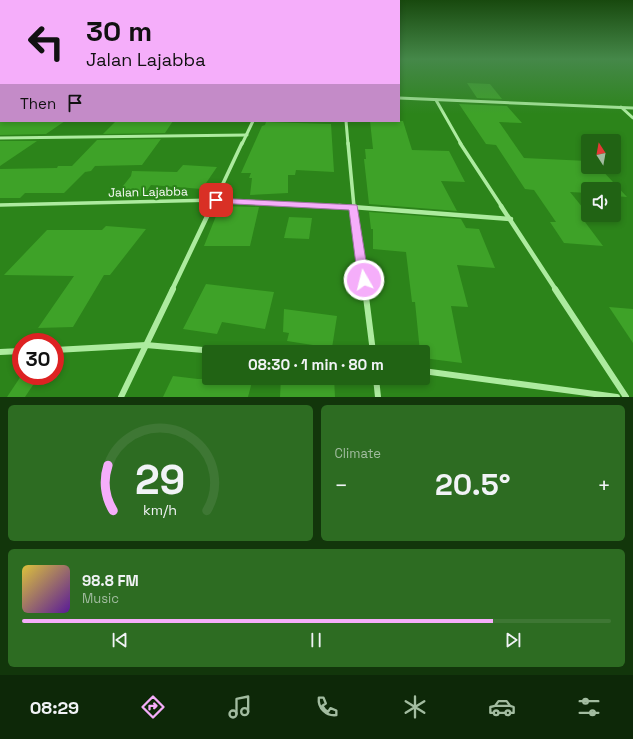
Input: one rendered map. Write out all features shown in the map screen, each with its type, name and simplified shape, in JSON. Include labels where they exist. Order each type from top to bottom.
[{"type":"street","points":[[400,98],[633,108]]},
{"type":"street","points":[[436,100],[463,148],[511,219],[626,397]]},
{"type":"street","points":[[621,107],[633,118]]},
{"type":"street","points":[[121,397],[253,122]]},
{"type":"street","points":[[346,122],[354,207],[372,345]]},
{"type":"street","points":[[0,138],[248,134]]},
{"type":"street","name":"Jalan Lajabba","points":[[0,205],[216,200],[354,207],[511,219]]},
{"type":"street","points":[[64,350],[146,345],[202,350]]},
{"type":"street","points":[[0,352],[12,351]]},
{"type":"street","points":[[430,372],[617,397]]},
{"type":"street","points":[[377,385],[378,397]]},
{"type":"building","points":[[467,83],[490,84],[502,99],[477,98]]},
{"type":"building","points":[[459,104],[507,106],[522,123],[499,122],[524,158],[581,161],[581,174],[606,174],[613,182],[581,182],[581,193],[570,192],[581,206],[581,222],[585,222],[603,246],[564,243],[550,222],[556,222],[534,190],[525,189],[496,145],[486,144]]},
{"type":"building","points":[[403,121],[412,150],[449,151],[465,182],[441,181],[457,211],[369,204],[364,159],[366,159],[365,149],[373,149],[370,122]]},
{"type":"building","points":[[0,122],[64,122],[46,134],[0,135]]},
{"type":"building","points":[[115,122],[172,122],[165,133],[103,134]]},
{"type":"building","points":[[266,122],[331,124],[334,172],[296,170],[295,175],[288,175],[288,193],[250,195],[252,178],[249,178],[251,173],[241,173],[262,126],[265,125]]},
{"type":"building","points":[[161,139],[142,165],[95,166],[91,171],[85,172],[64,193],[25,193],[20,198],[0,198],[0,169],[57,168],[58,166],[72,166],[97,140]]},
{"type":"building","points":[[0,141],[37,141],[0,166]]},
{"type":"building","points":[[183,165],[217,167],[202,189],[151,185],[143,196],[115,196],[131,176],[132,171],[177,172]]},
{"type":"building","points":[[621,191],[627,197],[621,197]]},
{"type":"building","points":[[220,206],[259,207],[250,246],[204,246]]},
{"type":"building","points":[[369,212],[461,219],[466,228],[479,229],[495,268],[457,265],[468,307],[451,306],[462,363],[430,359],[430,345],[419,345],[415,302],[412,302],[406,252],[373,249],[373,229],[371,229]]},
{"type":"building","points":[[289,217],[312,218],[309,239],[284,238]]},
{"type":"building","points":[[106,226],[146,229],[110,275],[104,275],[73,327],[38,328],[74,276],[4,275],[47,230],[102,230]]},
{"type":"building","points":[[206,284],[274,292],[265,329],[222,322],[217,334],[183,329]]},
{"type":"building","points":[[609,307],[633,309],[633,343]]},
{"type":"building","points":[[284,309],[337,316],[332,345],[313,345],[287,341],[289,333],[283,332]]},
{"type":"building","points":[[173,376],[202,379],[202,385],[251,385],[248,397],[163,397]]},
{"type":"building","points":[[15,385],[33,385],[25,397],[7,397]]},
{"type":"building","points":[[281,385],[334,385],[335,397],[280,397]]},
{"type":"route","points":[[216,200],[354,207],[364,280]]}]
